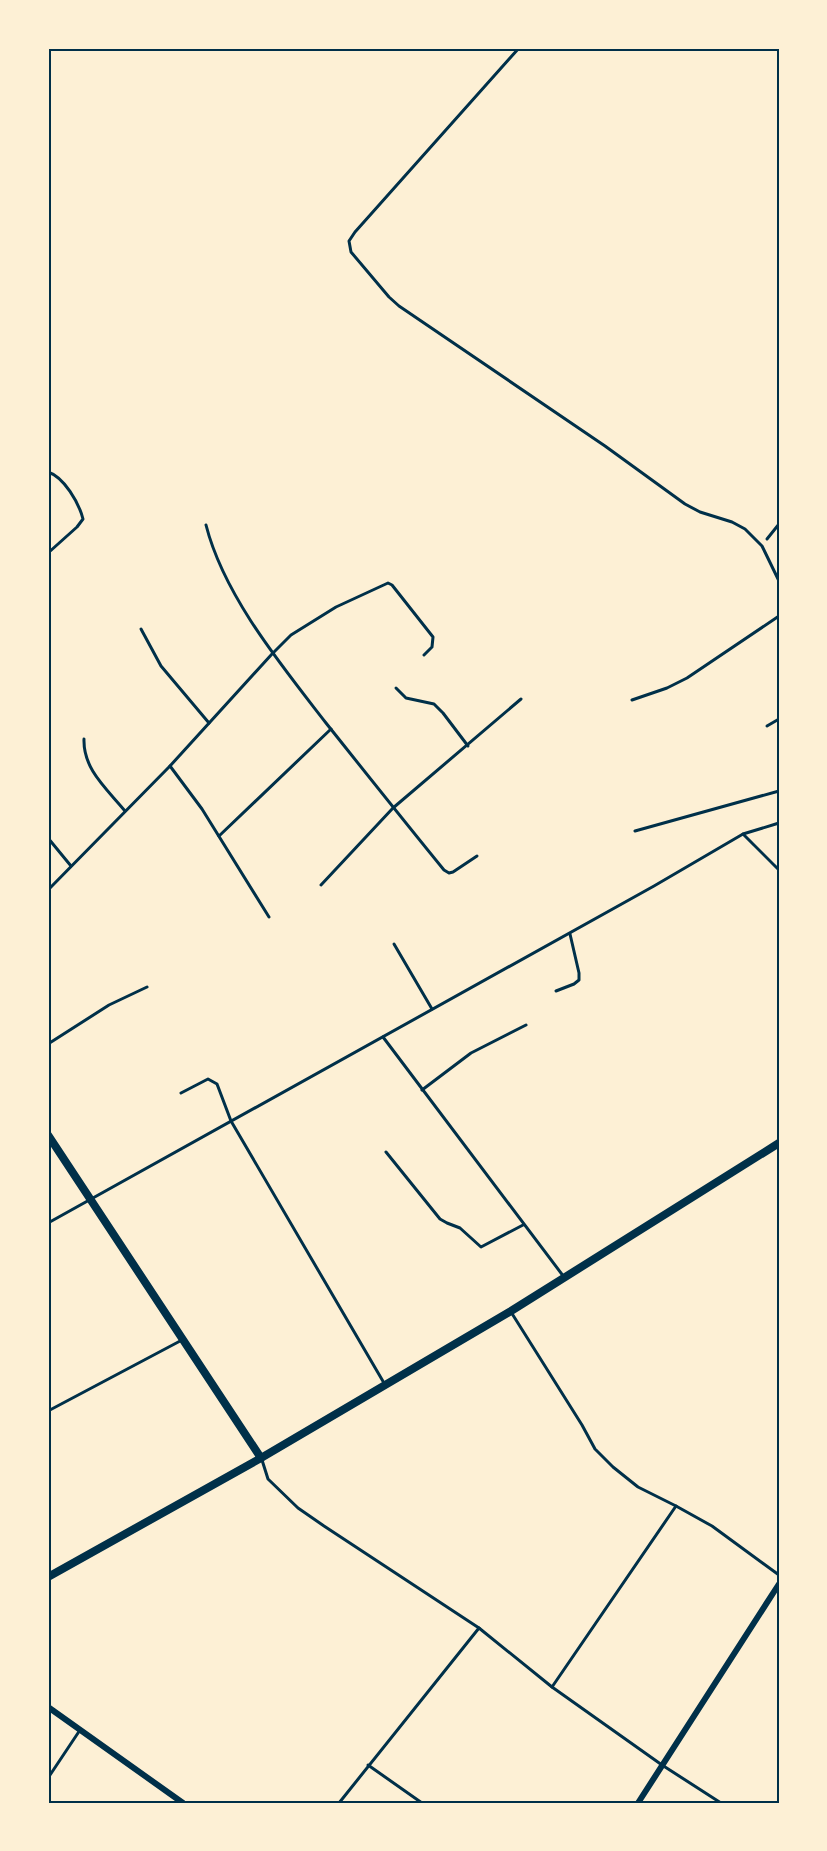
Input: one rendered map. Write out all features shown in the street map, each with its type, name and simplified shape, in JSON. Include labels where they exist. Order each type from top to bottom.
[{"type":"street","points":[[48,1135],[261,1458]]},
{"type":"street","points":[[48,1577],[261,1458],[565,1279],[779,1143]]},
{"type":"street","points":[[638,1803],[779,1584]]},
{"type":"street","points":[[48,1707],[183,1803]]},
{"type":"lane","points":[[519,48],[355,232],[349,241],[351,252],[399,306],[586,433],[685,504],[745,529],[762,546],[779,581]]},
{"type":"lane","points":[[48,472],[58,476],[77,504],[83,519],[48,553]]},
{"type":"lane","points":[[206,525],[223,570],[272,654],[393,808],[444,870],[449,873],[477,856]]},
{"type":"lane","points":[[48,890],[170,766],[272,654],[291,635],[310,622],[357,596],[388,583],[433,637],[432,647],[424,655]]},
{"type":"lane","points":[[632,700],[667,688],[687,678],[779,616]]},
{"type":"lane","points":[[141,629],[161,666],[209,723]]},
{"type":"lane","points":[[396,688],[406,698],[434,704],[468,746]]},
{"type":"lane","points":[[321,885],[393,808],[521,699]]},
{"type":"lane","points":[[766,726],[779,719]]},
{"type":"lane","points":[[219,836],[331,729]]},
{"type":"lane","points":[[84,739],[83,751],[87,764],[125,811]]},
{"type":"lane","points":[[170,766],[219,836],[269,917]]},
{"type":"lane","points":[[635,831],[779,791]]},
{"type":"lane","points":[[48,1223],[570,933],[743,834],[779,823]]},
{"type":"lane","points":[[743,834],[779,870]]},
{"type":"lane","points":[[48,838],[71,866]]},
{"type":"lane","points":[[556,991],[579,980],[570,933]]},
{"type":"lane","points":[[394,944],[432,1009]]},
{"type":"lane","points":[[48,1044],[109,1005],[147,987]]},
{"type":"lane","points":[[422,1090],[471,1053],[525,1026]]},
{"type":"lane","points":[[383,1037],[565,1279]]},
{"type":"lane","points":[[181,1093],[208,1079],[217,1084],[231,1121],[385,1384]]},
{"type":"lane","points":[[386,1152],[440,1218],[460,1227],[482,1247],[524,1225]]},
{"type":"lane","points":[[511,1311],[595,1449],[613,1467],[638,1487],[712,1526],[779,1575]]},
{"type":"lane","points":[[48,1411],[182,1340]]},
{"type":"lane","points":[[261,1458],[268,1479],[298,1508],[479,1628],[552,1687],[662,1765],[721,1803]]},
{"type":"lane","points":[[552,1687],[676,1506]]},
{"type":"lane","points":[[339,1803],[479,1628]]},
{"type":"lane","points":[[48,1778],[80,1730]]},
{"type":"lane","points":[[368,1765],[422,1803]]},
{"type":"path","points":[[762,546],[779,524]]}]
